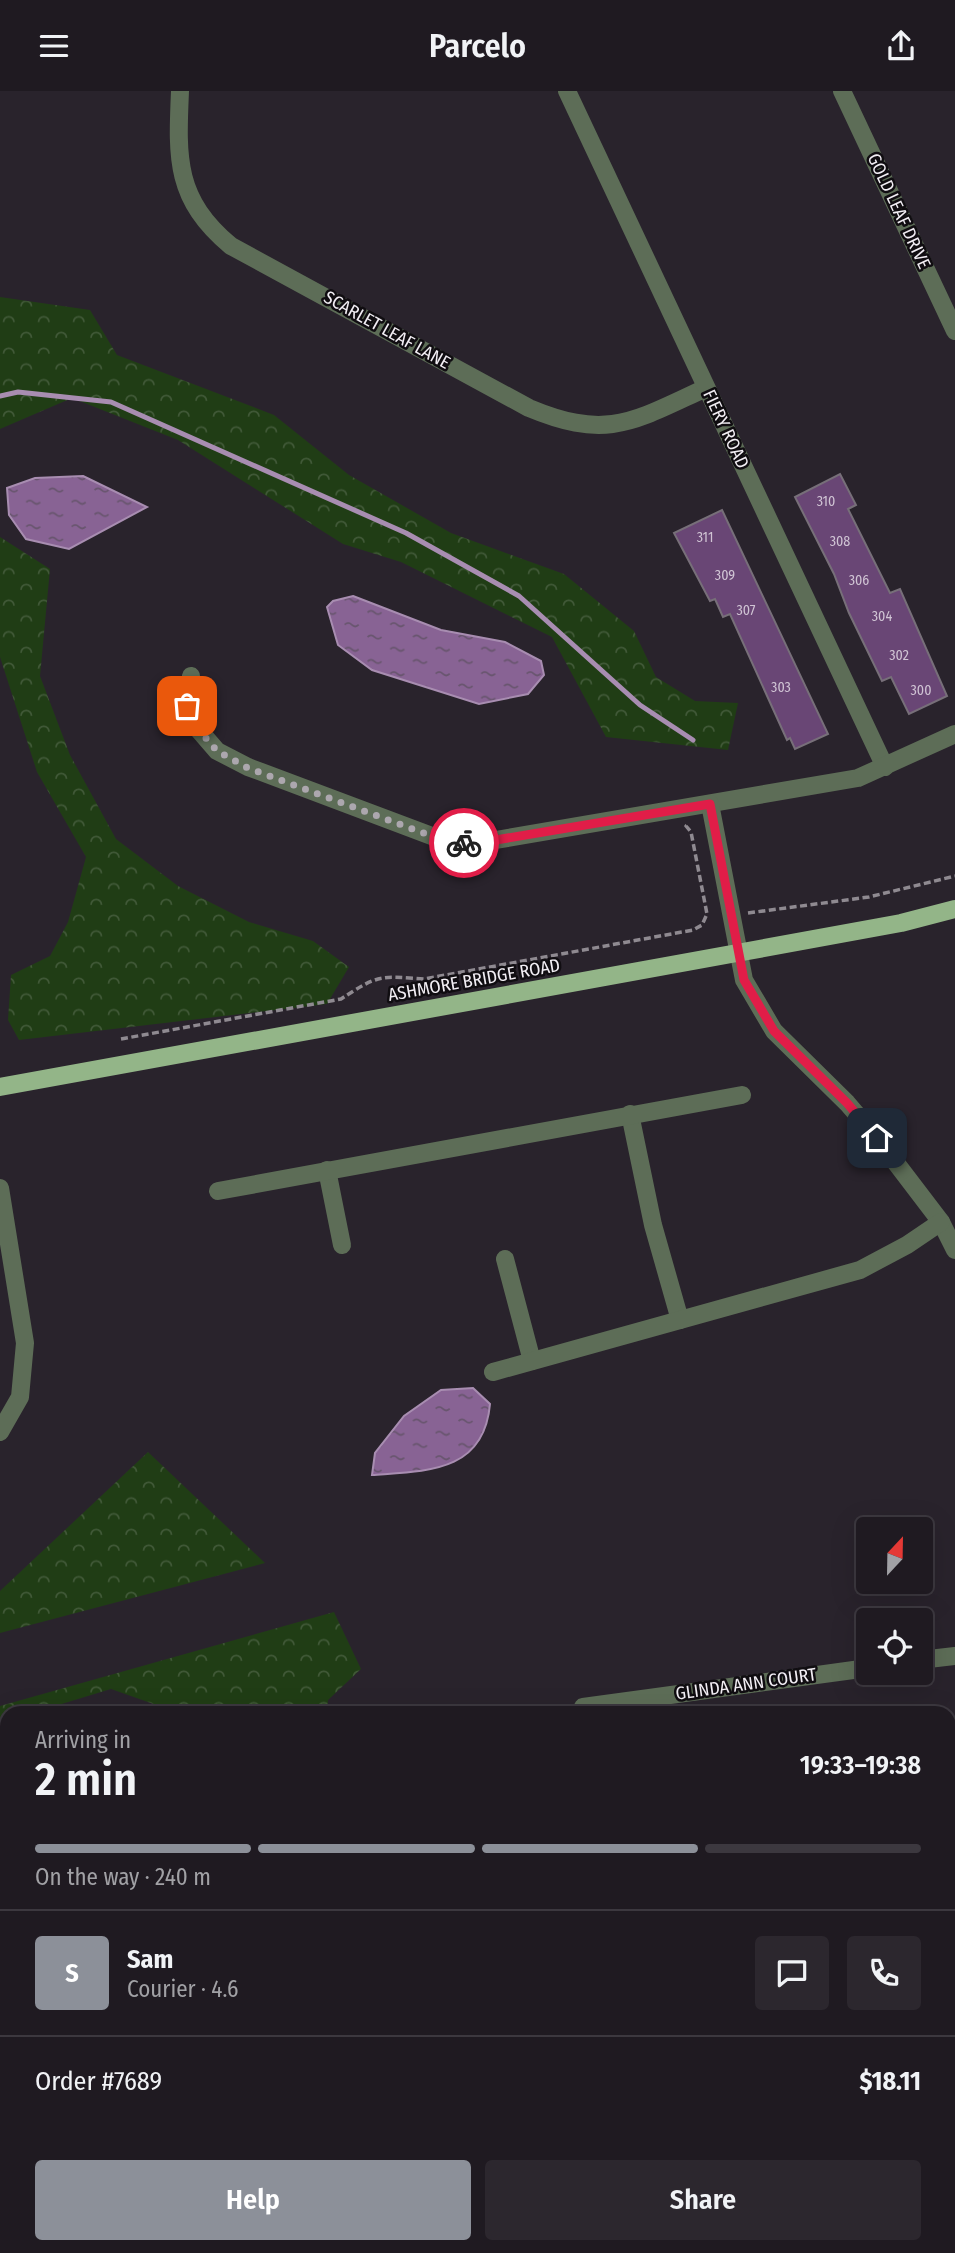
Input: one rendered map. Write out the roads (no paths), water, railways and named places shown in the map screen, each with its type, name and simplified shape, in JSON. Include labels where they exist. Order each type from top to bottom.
[{"type":"main road","name":"ASHMORE BRIDGE ROAD","points":[[0,1087],[901,923],[955,909]]},
{"type":"street","name":"SCARLET LEAF LANE","points":[[180,91],[178,164],[182,181],[204,220],[231,246],[529,408],[555,419],[591,426],[612,426],[633,421],[706,388]]},
{"type":"street","name":"FIERY ROAD","points":[[567,91],[885,767]]},
{"type":"street","name":"GOLD LEAF DRIVE","points":[[842,91],[955,331]]},
{"type":"street","points":[[191,676],[187,706],[198,729],[217,751],[248,768],[437,838],[461,843],[484,842],[858,778],[955,734]]},
{"type":"street","points":[[710,804],[744,980],[774,1031],[847,1103],[940,1222],[955,1250]]},
{"type":"street","points":[[218,1191],[742,1095]]},
{"type":"street","points":[[630,1114],[653,1225],[680,1320]]},
{"type":"street","points":[[327,1170],[342,1244]]},
{"type":"street","points":[[0,1188],[25,1343],[20,1397],[0,1432]]},
{"type":"street","points":[[493,1372],[860,1270],[907,1245],[940,1222]]},
{"type":"street","points":[[505,1259],[532,1361]]},
{"type":"street","points":[[933,1659],[955,1656]]},
{"type":"street","name":"GLINDA ANN COURT","points":[[590,1706],[856,1670]]},
{"type":"water","points":[[83,476],[147,507],[69,549],[26,539],[9,515],[7,488],[35,478]]},
{"type":"water","points":[[353,596],[441,630],[505,642],[541,661],[544,675],[528,694],[479,704],[372,670],[338,645],[327,607],[333,601]]},
{"type":"water","points":[[473,1388],[490,1404],[485,1427],[477,1444],[464,1456],[431,1469],[372,1475],[375,1453],[404,1416],[441,1390]]},
{"type":"waterway","points":[[0,396],[18,392],[111,402],[406,533],[519,596],[640,705],[693,740]]}]
